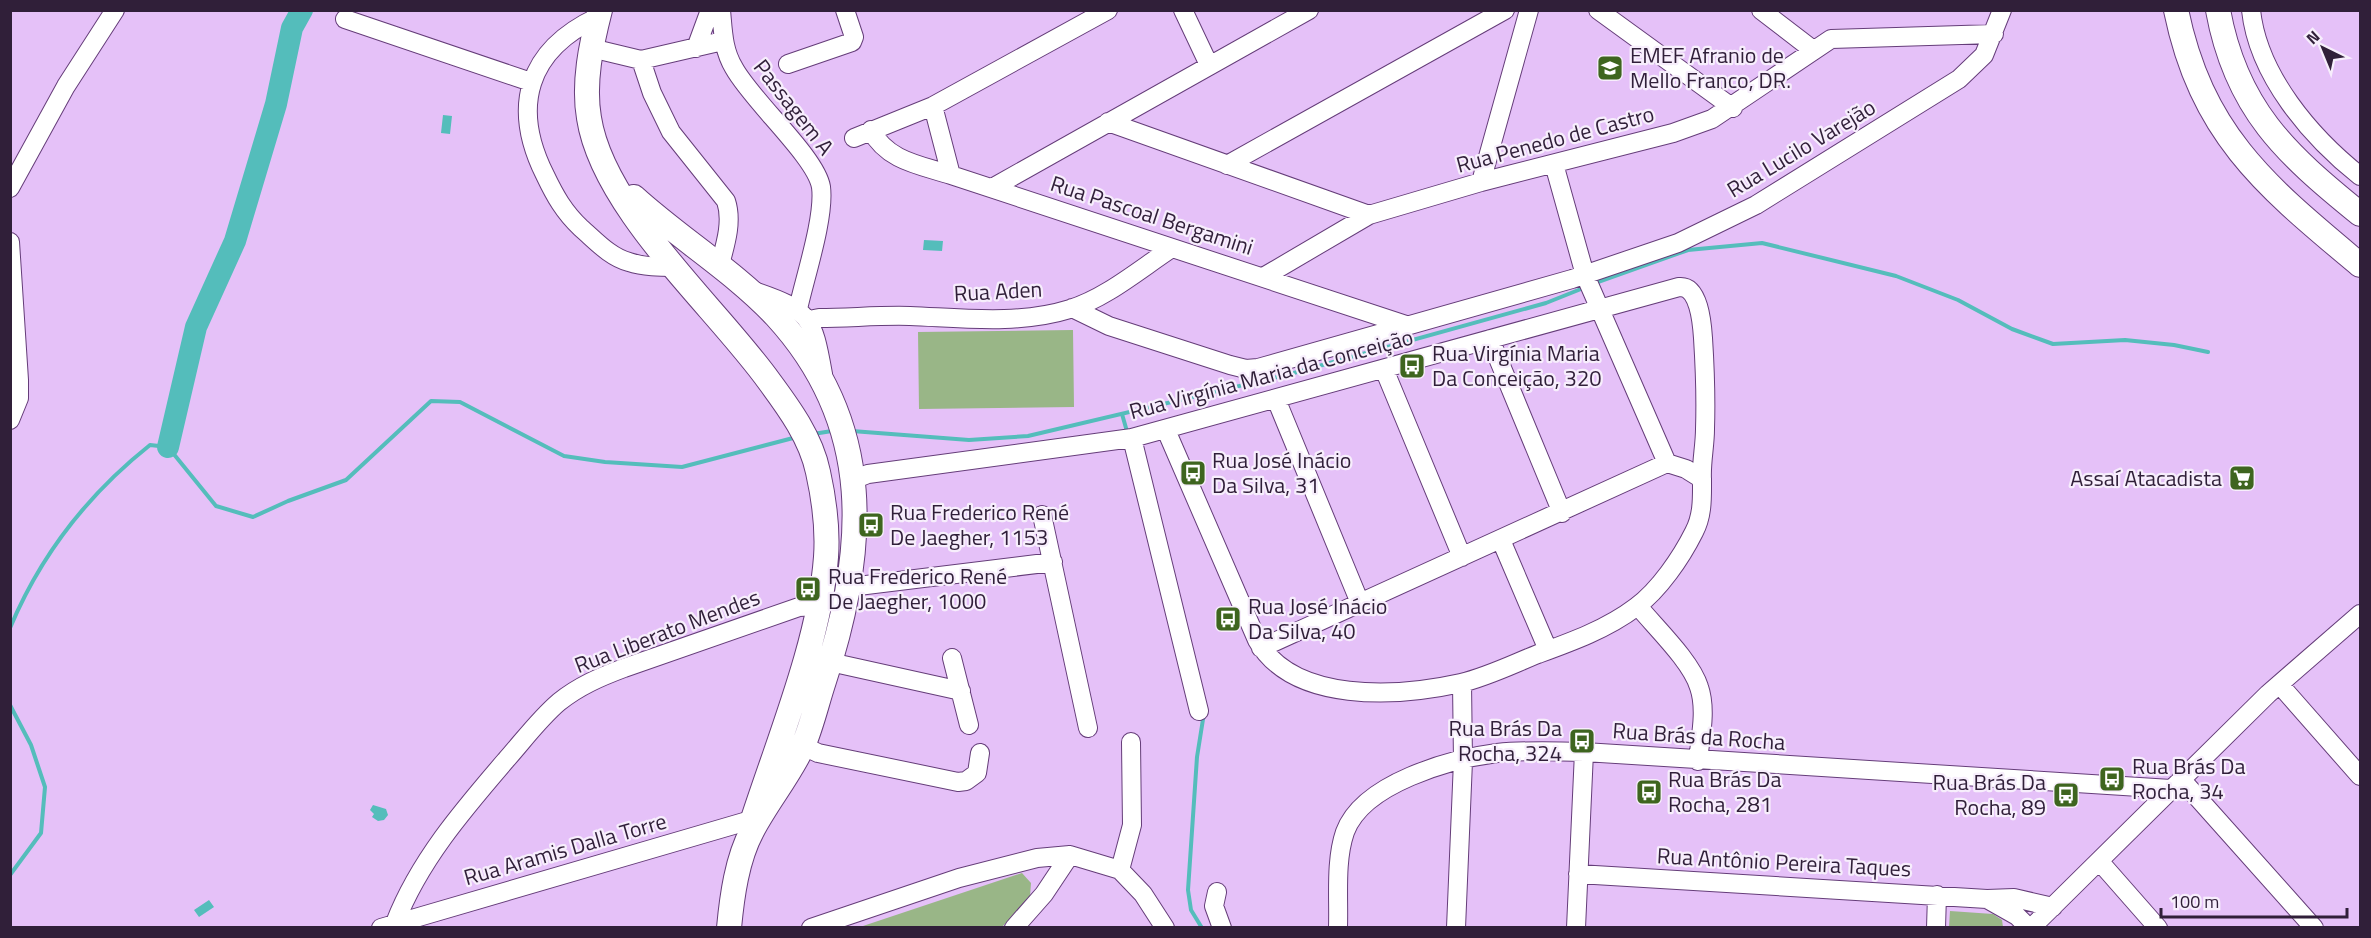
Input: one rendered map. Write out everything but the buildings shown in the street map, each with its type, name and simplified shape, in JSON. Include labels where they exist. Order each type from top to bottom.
[{"type":"main road","points":[[2176,10],[2192,68],[2226,136],[2246,162],[2283,200],[2361,265]]},
{"type":"main road","points":[[2218,10],[2228,50],[2259,118],[2303,168],[2361,214]]},
{"type":"main road","points":[[599,14],[591,48],[587,95],[589,119],[595,140],[612,177],[630,210],[763,373],[799,425],[818,470],[826,537],[819,606],[735,886],[729,927]]},
{"type":"main road","points":[[612,177],[663,223],[749,290],[778,318],[801,348],[825,388],[840,424],[855,479],[855,535],[850,586],[830,662],[803,746],[755,822]]},
{"type":"main road","points":[[698,294],[699,281],[703,275],[719,268]]},
{"type":"main road","points":[[818,470],[838,483],[855,479]]},
{"type":"main road","points":[[783,726],[803,746]]},
{"type":"street","points":[[99,10],[102,31]]},
{"type":"street","points":[[10,188],[66,86],[115,10]]},
{"type":"street","points":[[696,48],[710,10]]},
{"type":"street","name":"Passagem A","points":[[721,10],[723,41],[733,68],[744,85],[809,163],[819,180],[820,205],[804,315]]},
{"type":"street","points":[[788,64],[852,42],[854,37],[845,10]]},
{"type":"street","points":[[854,138],[933,106],[1108,10]]},
{"type":"street","points":[[1183,10],[1209,66]]},
{"type":"street","points":[[992,188],[1309,10]]},
{"type":"street","points":[[1227,165],[1505,10]]},
{"type":"street","points":[[1481,182],[1529,10]]},
{"type":"street","points":[[1598,10],[1733,108]]},
{"type":"street","points":[[1761,10],[1813,50]]},
{"type":"street","name":"Rua Lucilo Varejão","points":[[1586,278],[1678,243],[1756,205],[1959,79],[1984,55],[1995,34],[2002,10]]},
{"type":"street","points":[[2251,10],[2265,62],[2288,98],[2326,146],[2361,176]]},
{"type":"street","points":[[599,14],[578,26],[559,43],[531,82],[526,115],[528,134],[537,158],[566,213],[614,256],[639,265],[675,267]]},
{"type":"street","points":[[345,19],[531,82]]},
{"type":"street","name":"Rua Penedo de Castro","points":[[1265,276],[1369,214],[1481,182],[1694,127],[1733,108],[1813,50],[1837,37],[1995,34]]},
{"type":"street","points":[[591,48],[641,60],[723,41]]},
{"type":"street","points":[[641,60],[651,93],[671,132],[726,201],[729,210],[728,231],[719,268]]},
{"type":"street","points":[[933,106],[951,175]]},
{"type":"street","points":[[1108,122],[1369,214]]},
{"type":"street","name":"Rua Pascoal Bergamini","points":[[871,130],[878,143],[892,155],[1172,248],[1265,276],[1406,325]]},
{"type":"street","points":[[1554,164],[1586,278],[1667,463]]},
{"type":"street","points":[[10,242],[19,380],[18,398],[10,420]]},
{"type":"street","name":"Rua Aden","points":[[804,315],[819,318],[908,316],[1022,318],[1072,308],[1099,295],[1172,248]]},
{"type":"street","name":"Rua Virgínia Maria da Conceição","points":[[1072,308],[1109,326],[1246,369],[1258,368],[1406,325],[1586,278]]},
{"type":"street","name":"Rua Virgínia Maria da Conceição","points":[[855,479],[868,474],[1132,438],[1490,339],[1597,305],[1679,286],[1687,287],[1693,292],[1702,330],[1706,385],[1702,479]]},
{"type":"street","points":[[749,290],[804,315],[816,338],[825,388]]},
{"type":"street","points":[[1490,339],[1562,513]]},
{"type":"street","points":[[1384,369],[1461,557]]},
{"type":"street","points":[[1276,399],[1360,603]]},
{"type":"street","points":[[1166,430],[1261,648],[1272,662],[1284,671],[1300,680],[1330,688],[1398,691],[1462,683],[1597,630],[1638,606],[1674,563],[1694,532],[1702,506],[1702,479],[1686,469],[1667,463],[1562,513],[1261,648]]},
{"type":"street","points":[[1132,438],[1199,711]]},
{"type":"street","points":[[1042,515],[1088,728]]},
{"type":"street","points":[[1501,540],[1548,651]]},
{"type":"street","points":[[850,586],[1053,562]]},
{"type":"street","name":"Rua Liberato Mendes","points":[[388,925],[447,831],[537,723],[560,702],[598,678],[624,668],[799,607],[819,606]]},
{"type":"street","points":[[1638,606],[1689,668],[1700,688],[1702,723],[1698,761]]},
{"type":"street","points":[[2030,927],[2100,862],[2176,784],[2280,684],[2361,614]]},
{"type":"street","points":[[952,658],[969,725]]},
{"type":"street","points":[[830,662],[961,691]]},
{"type":"street","points":[[1456,927],[1463,760],[1462,683]]},
{"type":"street","points":[[2280,684],[2361,776]]},
{"type":"street","points":[[1120,870],[1132,825],[1131,742]]},
{"type":"street","points":[[803,746],[818,753],[958,782],[966,781],[977,773],[980,753]]},
{"type":"street","name":"Rua Brás da Rocha","points":[[1338,927],[1341,852],[1346,831],[1352,819],[1368,802],[1395,784],[1463,760],[1524,751],[1584,752],[1698,761],[2176,784]]},
{"type":"street","points":[[1576,927],[1584,752]]},
{"type":"street","points":[[2176,784],[2314,927]]},
{"type":"street","name":"Rua Aramis Dalla Torre","points":[[388,925],[755,822]]},
{"type":"street","points":[[1014,927],[1044,894],[1070,855]]},
{"type":"street","points":[[811,927],[836,924],[959,878],[1038,858],[1070,855],[1120,870],[1143,894],[1165,927]]},
{"type":"street","points":[[2100,862],[2158,927]]},
{"type":"street","name":"Rua Antônio Pereira Taques","points":[[1578,874],[1987,899],[2014,898],[2053,907]]},
{"type":"street","points":[[1217,892],[1214,906],[1222,927]]},
{"type":"street","points":[[1936,895],[1936,927]]},
{"type":"street","name":"Rua Antônio Pereira Taques","points":[[1987,899],[2017,916],[2030,927]]},
{"type":"shaded area","points":[[443,115],[452,116],[450,134],[441,133]]},
{"type":"shaded area","points":[[924,240],[943,241],[942,251],[923,250]]},
{"type":"shaded area","points":[[1073,330],[1074,407],[919,409],[918,332]]},
{"type":"shaded area","points":[[373,805],[386,809],[388,815],[384,820],[378,821],[372,817],[374,814],[370,810]]},
{"type":"shaded area","points":[[1022,873],[1031,883],[1030,897],[1002,927],[857,928]]},
{"type":"shaded area","points":[[209,900],[214,907],[199,917],[194,910]]},
{"type":"shaded area","points":[[1950,911],[1993,914],[2002,920],[2003,927],[1949,927]]},
{"type":"waterway","points":[[168,447],[196,327],[235,241],[276,104],[292,28],[302,10]]},
{"type":"waterway","points":[[1595,283],[1688,250],[1762,243],[1896,276],[1958,300],[2012,329],[2053,344],[2125,340],[2174,345],[2208,352]]},
{"type":"waterway","points":[[852,431],[969,440],[1028,436],[1290,374],[1546,303],[1586,287]]},
{"type":"waterway","points":[[10,628],[36,575],[68,528],[106,484],[150,445],[168,447],[216,506],[253,517],[288,501],[346,480],[431,401],[460,402],[564,456],[605,462],[682,467],[797,437]]},
{"type":"waterway","points":[[1122,414],[1128,435]]},
{"type":"waterway","points":[[813,434],[832,431]]},
{"type":"waterway","points":[[10,705],[31,745],[45,787],[41,833],[10,875]]},
{"type":"waterway","points":[[1202,928],[1191,910],[1188,890],[1197,757],[1204,713]]},
{"type":"place","name":"EMEF Afranio de Mello Franco, DR.","points":[[1610,68]]},
{"type":"place","name":"Rua Virgínia Maria Da Conceição, 320","points":[[1412,366]]},
{"type":"place","name":"Rua José Inácio Da Silva, 31","points":[[1193,473]]},
{"type":"place","name":"Assaí Atacadista","points":[[2242,478]]},
{"type":"place","name":"Rua Frederico René De Jaegher, 1153","points":[[871,525]]},
{"type":"place","name":"Rua Frederico René De Jaegher, 1000","points":[[808,589]]},
{"type":"place","name":"Rua José Inácio Da Silva, 40","points":[[1228,619]]},
{"type":"place","name":"Rua Brás Da Rocha, 324","points":[[1582,741]]},
{"type":"place","name":"Rua Brás Da Rocha, 34","points":[[2112,779]]},
{"type":"place","name":"Rua Brás Da Rocha, 281","points":[[1649,792]]},
{"type":"place","name":"Rua Brás Da Rocha, 89","points":[[2066,795]]}]
